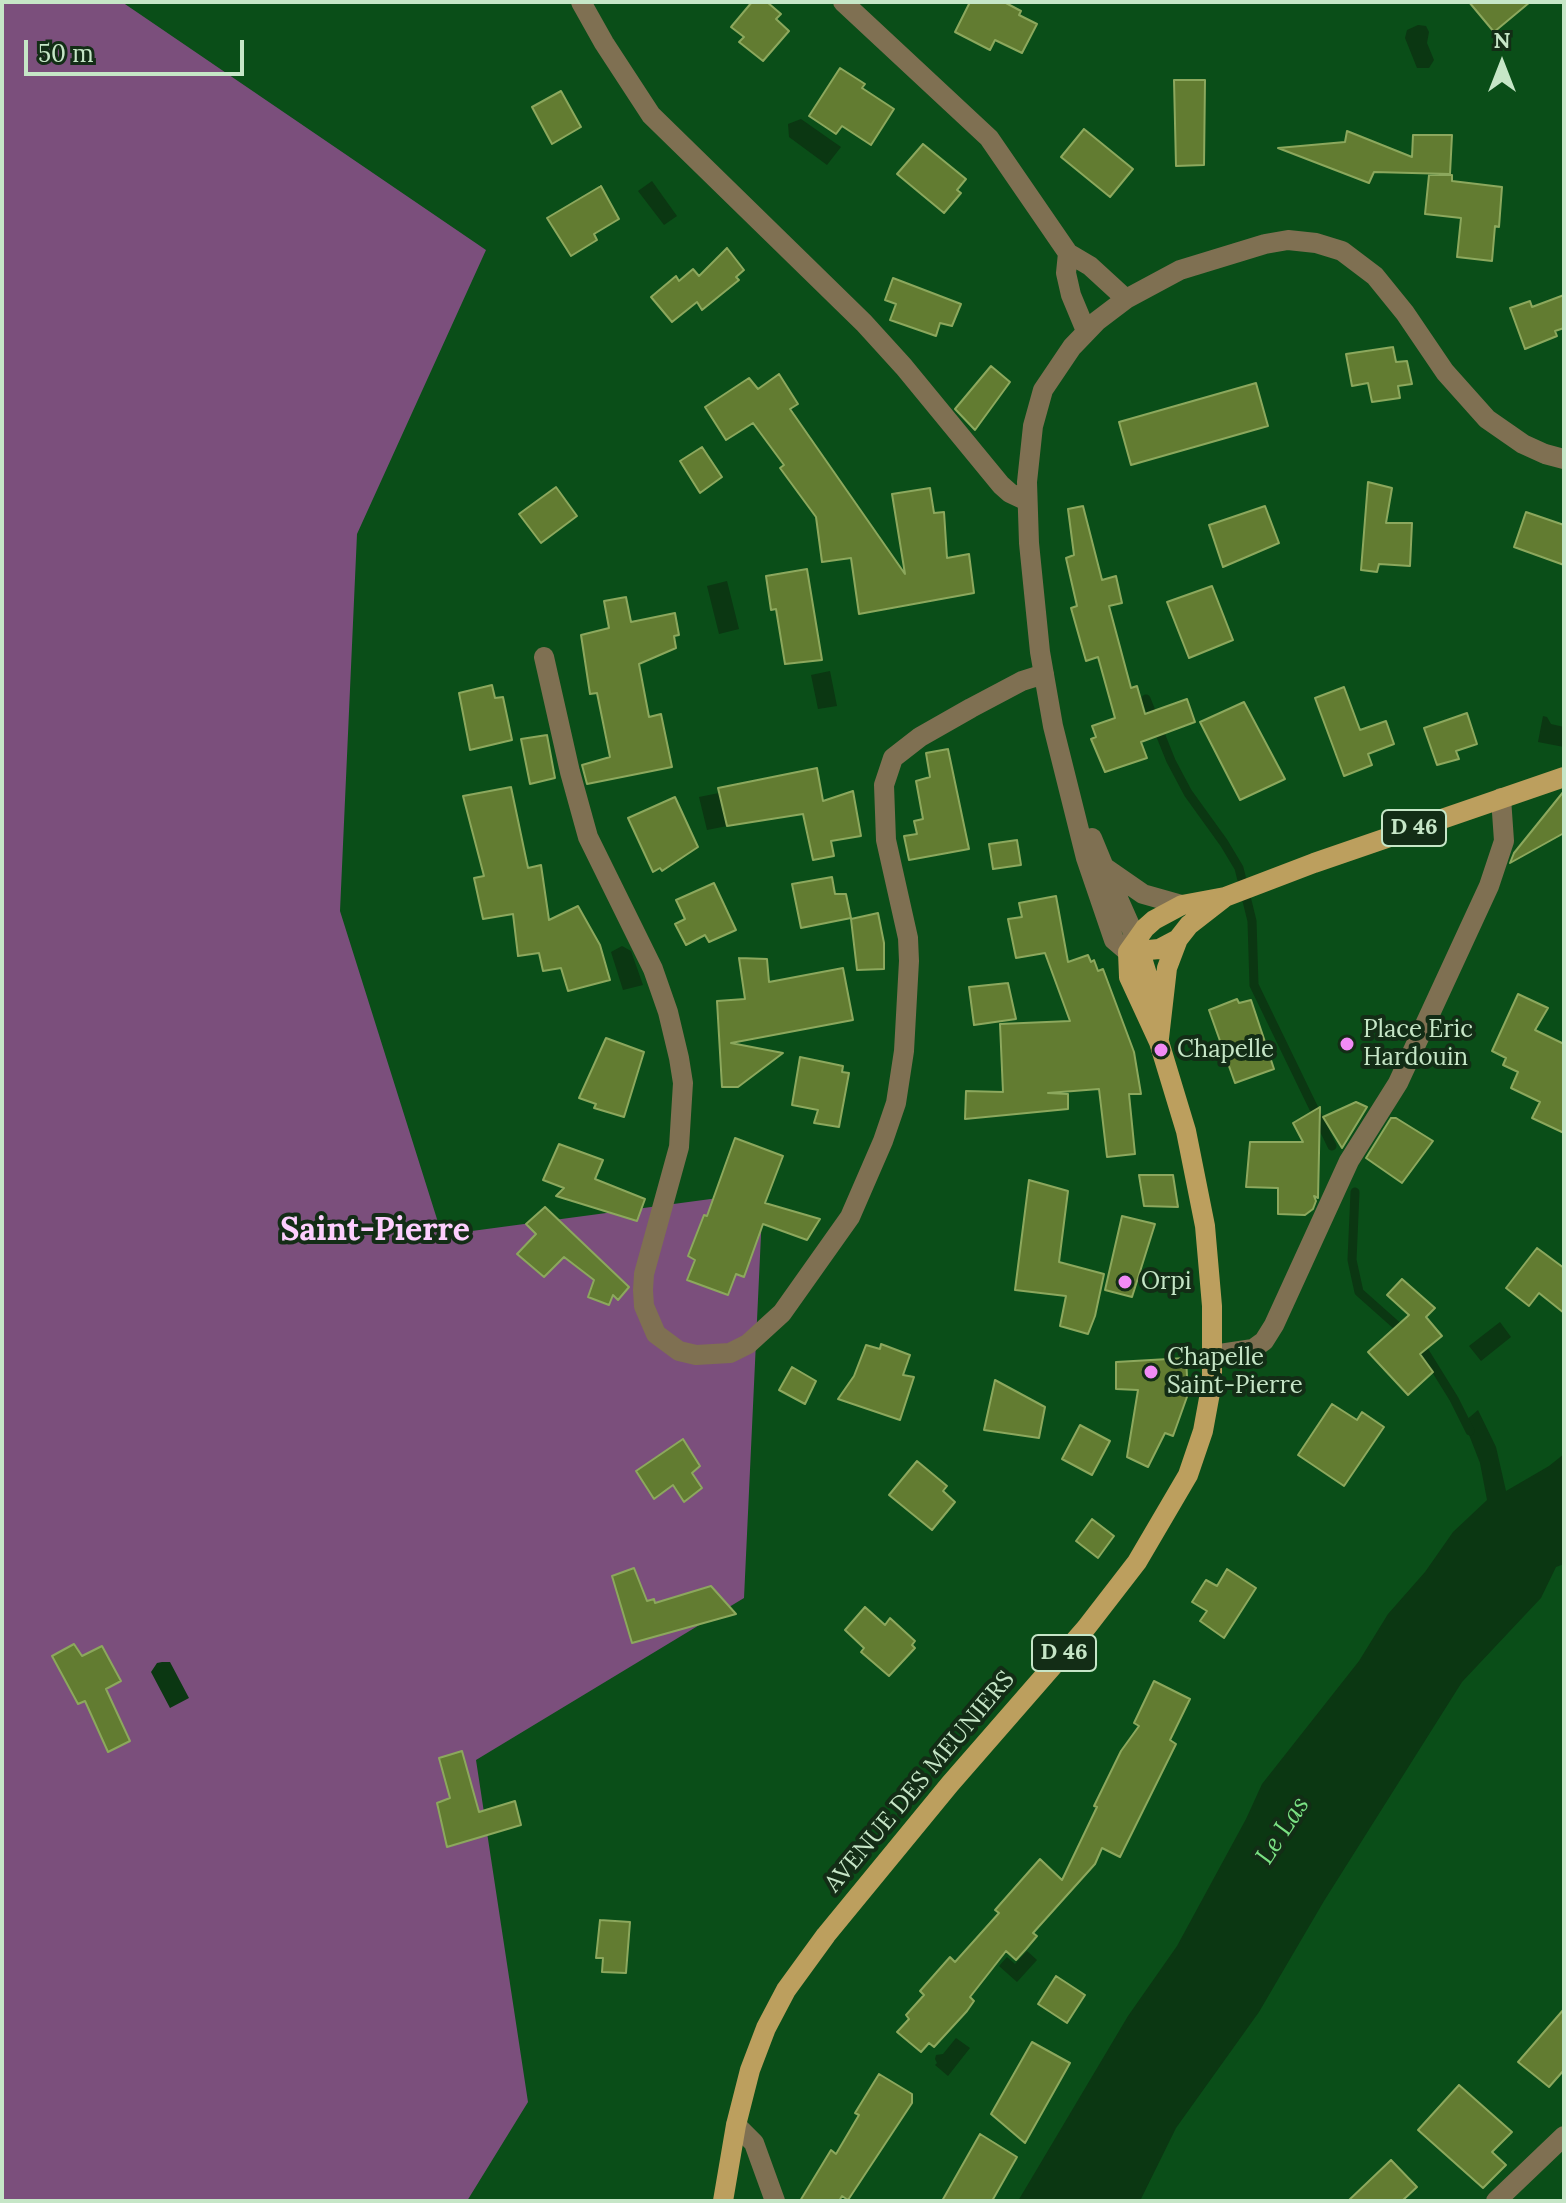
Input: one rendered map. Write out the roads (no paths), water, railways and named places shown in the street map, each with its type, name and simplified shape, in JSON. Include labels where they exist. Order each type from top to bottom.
[{"type":"main road","name":"D 46","points":[[1135,948],[1154,920],[1182,905],[1225,897],[1564,777]]},
{"type":"main road","name":"D 46","points":[[1178,939],[1189,925],[1225,897]]},
{"type":"main road","points":[[1160,1018],[1135,948],[1159,949],[1178,939]]},
{"type":"main road","name":"AVENUE DES MEUNIERS","points":[[1159,1042],[1167,968],[1178,939]]},
{"type":"main road","name":"AVENUE DES MEUNIERS","points":[[723,2201],[736,2125],[750,2070],[775,2008],[800,1970],[950,1784],[1086,1628],[1137,1562],[1188,1475],[1203,1431],[1212,1382],[1213,1355],[1205,1226],[1186,1131],[1159,1042],[1129,977],[1135,948]]},
{"type":"street","points":[[581,2],[651,115],[864,323],[913,377],[1001,485],[1027,501]]},
{"type":"street","points":[[843,2],[989,138],[1068,253],[1090,266],[1126,299]]},
{"type":"street","points":[[1135,948],[1114,940],[1086,858],[1053,726],[1032,575],[1027,501],[1029,447],[1040,399],[1057,368],[1086,331],[1126,299],[1180,270],[1265,244],[1303,240],[1342,251],[1365,267],[1387,290],[1445,372],[1487,419],[1523,444],[1564,459]]},
{"type":"street","points":[[1068,253],[1066,273],[1071,295],[1086,331]]},
{"type":"street","points":[[544,657],[588,837],[653,969],[679,1058],[683,1083],[679,1147],[644,1274],[643,1290],[644,1306],[656,1334],[679,1351],[696,1355],[730,1353],[765,1331],[782,1313],[850,1217],[887,1128],[901,1077],[909,961],[904,915],[886,840],[884,785],[893,758],[920,737],[971,708],[1022,681],[1044,674]]},
{"type":"street","points":[[1070,787],[1135,948]]},
{"type":"street","points":[[1213,1355],[1236,1354],[1253,1349],[1264,1341],[1274,1325],[1349,1161],[1402,1075],[1489,886],[1504,841],[1501,798]]},
{"type":"street","points":[[1104,867],[1143,894],[1182,905]]},
{"type":"street","points":[[736,2125],[754,2143],[775,2201]]},
{"type":"street","points":[[1496,2201],[1564,2136]]},
{"type":"water","points":[[1418,25],[1426,26],[1429,32],[1427,43],[1434,60],[1429,68],[1417,68],[1405,38],[1407,30]]},
{"type":"water","points":[[801,119],[841,147],[827,165],[789,137],[788,124]]},
{"type":"water","points":[[652,181],[677,216],[664,225],[638,191]]},
{"type":"water","points":[[727,581],[739,629],[719,634],[707,586]]},
{"type":"water","points":[[830,671],[837,706],[818,709],[811,675]]},
{"type":"water","points":[[1543,716],[1551,724],[1564,727],[1564,747],[1538,742]]},
{"type":"water","points":[[719,793],[727,826],[707,830],[699,797]]},
{"type":"water","points":[[622,946],[631,951],[643,985],[623,990],[611,952]]},
{"type":"water","points":[[1500,1322],[1511,1337],[1481,1361],[1469,1346]]},
{"type":"water","name":"Le Las","points":[[1478,1410],[1496,1447],[1506,1491],[1564,1454],[1564,1564],[1556,1567],[1541,1598],[1462,1682],[1324,1901],[1259,2012],[1176,2128],[1140,2201],[1018,2201],[1128,2016],[1177,1946],[1262,1784],[1359,1661],[1388,1614],[1425,1572],[1453,1532],[1487,1500],[1480,1463],[1464,1422]]},
{"type":"water","points":[[170,1662],[189,1698],[170,1708],[151,1672],[157,1663]]},
{"type":"water","points":[[1027,1951],[1037,1960],[1017,1982],[999,1966],[1007,1957],[1015,1964]]},
{"type":"water","points":[[956,2038],[970,2048],[948,2076],[935,2065],[935,2059]]},
{"type":"waterway","points":[[1146,699],[1171,761],[1188,793],[1239,868],[1252,921],[1254,985],[1332,1146]]},
{"type":"waterway","points":[[1355,1192],[1352,1260],[1359,1292],[1404,1332]]},
{"type":"waterway","points":[[1415,1342],[1423,1349],[1454,1399],[1470,1431]]},
{"type":"place","name":"Place Eric Hardouin","points":[[1347,1044]]},
{"type":"place","name":"Chapelle","points":[[1161,1050]]},
{"type":"place","name":"Orpi","points":[[1125,1282]]},
{"type":"place","name":"Chapelle Saint-Pierre","points":[[1151,1372]]},
{"type":"district","name":"Saint-Pierre","points":[[375,1231]]}]
